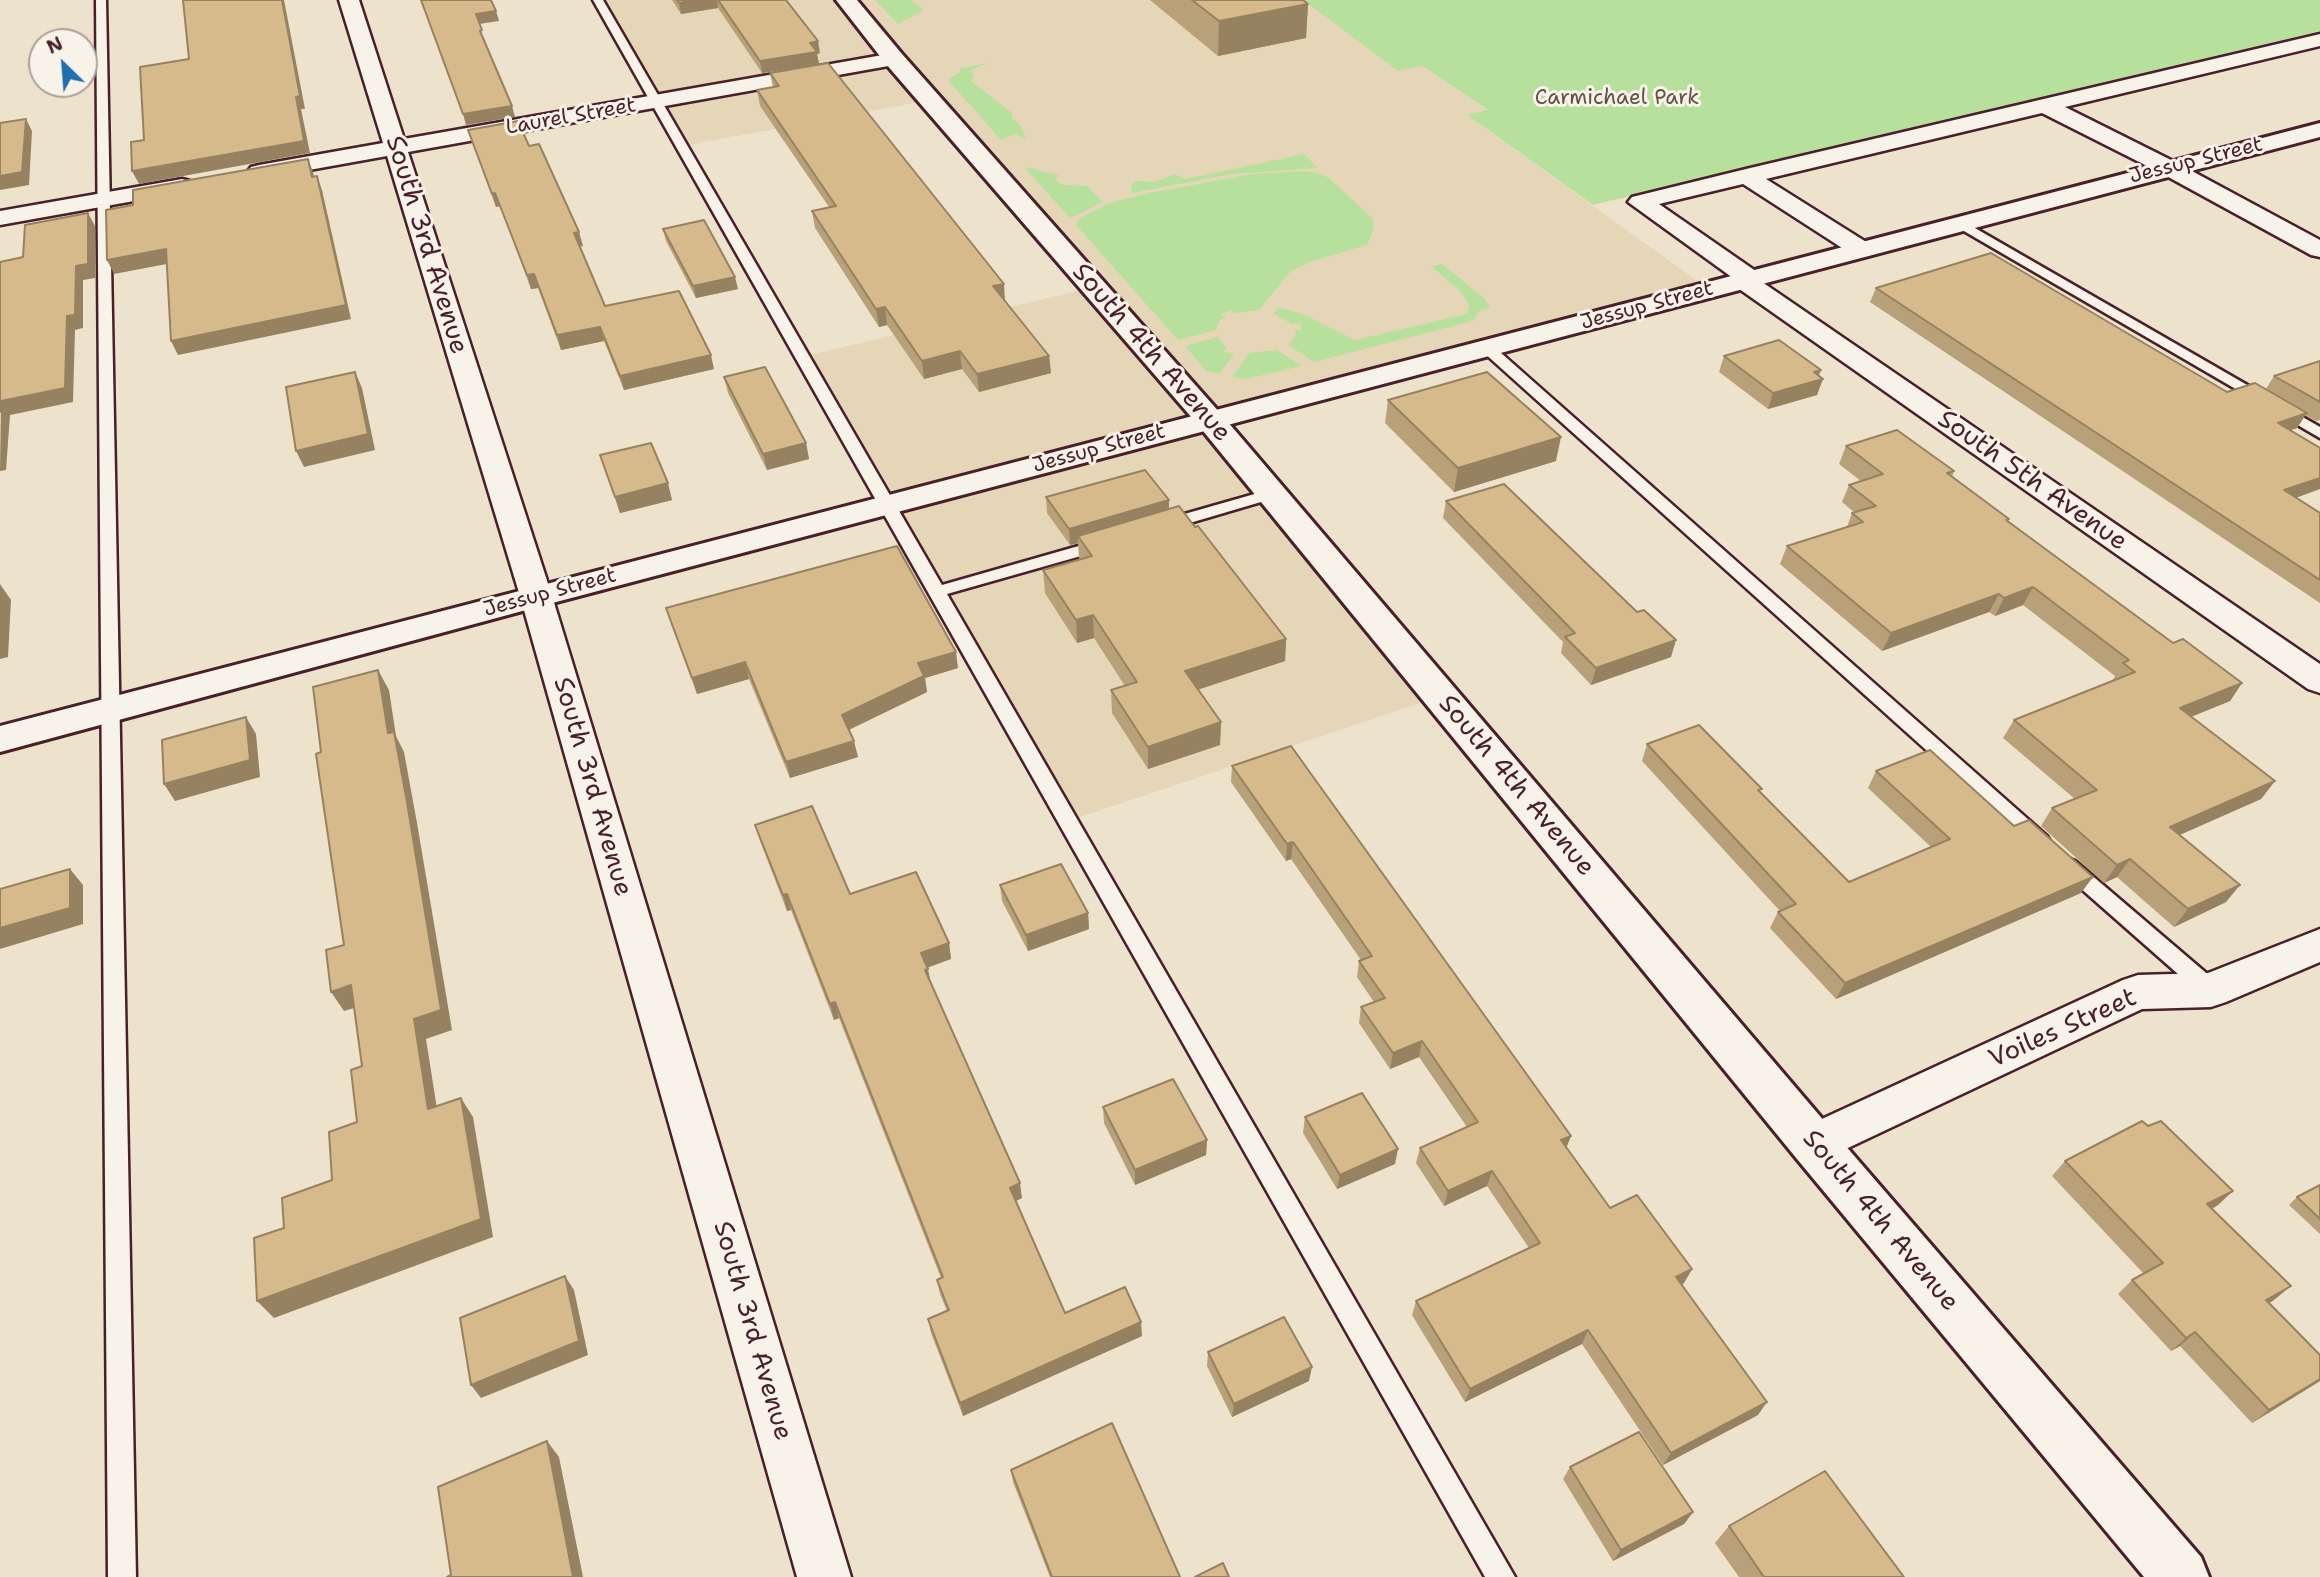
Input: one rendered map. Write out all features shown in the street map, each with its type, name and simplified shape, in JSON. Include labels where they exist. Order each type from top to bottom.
[{"type":"street","name":"South 3rd Avenue","points":[[349,0],[536,596],[824,1577]]},
{"type":"street","name":"South 4th Avenue","points":[[846,0],[894,59],[1210,420],[1814,1144],[2181,1577]]},
{"type":"street","points":[[1746,176],[2031,105],[2320,40]]},
{"type":"street","name":"Laurel Street","points":[[237,176],[894,59]]},
{"type":"street","points":[[2031,105],[2169,168],[2320,250]]},
{"type":"street","name":"Jessup Street","points":[[0,739],[536,596],[2320,130]]},
{"type":"street","points":[[1746,176],[1862,250]]},
{"type":"street","name":"South 5th Avenue","points":[[1746,176],[1640,202],[2320,681]]},
{"type":"street","points":[[0,218],[197,183]]},
{"type":"street","name":"Voiles Street","points":[[1814,1144],[2138,992],[2211,990],[2320,945]]},
{"type":"lane","points":[[101,0],[122,1577]]},
{"type":"lane","points":[[598,0],[1501,1577]]},
{"type":"lane","points":[[1961,224],[2320,433]]},
{"type":"lane","points":[[1487,348],[2211,990]]},
{"type":"lane","points":[[1151,530],[1272,494]]},
{"type":"lane","points":[[936,592],[1124,537]]},
{"type":"shaded area","points":[[598,0],[1303,0],[1398,71],[1423,66],[1489,111],[1468,116],[1710,290],[1211,420],[1441,696],[1068,821],[802,357],[1094,287],[930,100],[683,146]]},
{"type":"green space","points":[[875,0],[911,0],[924,10],[898,24]]},
{"type":"green space","name":"Carmichael Park","points":[[1303,0],[2320,0],[2320,31],[1593,205],[1467,115],[1488,110],[1423,66],[1398,71]]},
{"type":"green space","points":[[988,63],[971,70],[974,77],[971,81],[1012,113],[1012,118],[1021,126],[1026,139],[1015,134],[1001,140],[948,80],[960,72],[960,68]]},
{"type":"green space","points":[[1304,154],[1318,168],[1232,174],[1132,193],[1131,185],[1136,181],[1155,182],[1174,174],[1185,179]]},
{"type":"green space","points":[[1024,167],[1059,175],[1055,179],[1063,185],[1087,186],[1103,202],[1070,218]]},
{"type":"green space","points":[[1305,171],[1329,178],[1373,219],[1374,228],[1367,245],[1310,262],[1290,272],[1259,310],[1235,313],[1231,310],[1221,314],[1226,317],[1220,320],[1216,330],[1178,340],[1076,225],[1080,218],[1112,202],[1149,193],[1253,174]]},
{"type":"green space","points":[[1442,264],[1484,298],[1491,308],[1480,310],[1473,321],[1314,362],[1288,345],[1295,337],[1296,330],[1302,330],[1300,323],[1292,324],[1274,314],[1278,307],[1305,315],[1355,340],[1467,314],[1469,305],[1461,292],[1431,266]]},
{"type":"green space","points":[[1217,337],[1227,348],[1223,352],[1234,354],[1219,374],[1206,371],[1185,346]]},
{"type":"green space","points":[[1277,350],[1302,366],[1246,379],[1232,377],[1249,353]]},
{"type":"building","points":[[183,0],[282,0],[300,96],[296,97],[304,141],[132,171],[131,142],[144,140],[140,67],[189,59]]},
{"type":"building","points":[[421,0],[491,0],[496,11],[476,14],[482,30],[480,31],[512,106],[463,114]]},
{"type":"building","points":[[718,0],[786,0],[818,41],[810,43],[817,52],[760,61]]},
{"type":"building","points":[[1192,0],[1303,0],[1308,4],[1219,21]]},
{"type":"building","points":[[828,63],[1004,284],[993,286],[1049,356],[977,374],[960,351],[922,361],[885,307],[876,309],[812,211],[836,206],[757,90],[779,86],[770,73]]},
{"type":"building","points":[[26,119],[22,172],[0,176],[0,123]]},
{"type":"building","points":[[518,121],[529,146],[539,144],[579,232],[574,233],[605,306],[679,291],[711,355],[620,376],[600,327],[557,335],[534,274],[527,275],[468,130]]},
{"type":"building","points":[[308,159],[312,177],[317,176],[346,305],[171,341],[166,249],[107,260],[106,210],[133,205],[133,190]]},
{"type":"building","points":[[88,213],[88,264],[76,266],[75,315],[67,316],[65,388],[1,401],[0,412],[0,262],[23,257],[25,225]]},
{"type":"building","points":[[704,220],[735,277],[693,286],[663,229]]},
{"type":"building","points":[[1991,253],[2227,392],[2255,383],[2307,413],[2278,423],[2320,448],[2320,478],[2284,490],[2320,513],[2320,580],[1876,288]]},
{"type":"building","points":[[1779,340],[1821,370],[1814,372],[1823,379],[1773,393],[1724,356]]},
{"type":"building","points":[[2320,361],[2320,402],[2274,376]]},
{"type":"building","points":[[765,367],[806,443],[763,454],[724,377]]},
{"type":"building","points":[[355,372],[368,434],[296,451],[286,387]]},
{"type":"building","points":[[1487,372],[1561,437],[1458,468],[1388,400]]},
{"type":"building","points":[[1897,430],[1954,471],[1947,473],[2009,519],[2006,520],[2173,643],[2183,639],[2242,683],[2180,708],[2275,781],[2170,827],[2240,885],[2188,909],[2130,859],[2117,865],[2052,808],[2097,790],[2014,720],[2135,672],[2123,663],[2129,660],[2033,587],[2004,598],[1999,594],[1891,633],[1787,546],[1863,522],[1852,513],[1876,506],[1849,485],[1883,474],[1846,446]]},
{"type":"building","points":[[651,443],[668,483],[615,497],[600,455]]},
{"type":"building","points":[[1145,470],[1169,500],[1069,529],[1046,497]]},
{"type":"building","points":[[1504,484],[1637,612],[1644,610],[1676,640],[1596,668],[1565,637],[1575,633],[1446,501]]},
{"type":"building","points":[[1179,506],[1195,527],[1198,526],[1286,639],[1185,671],[1221,722],[1148,747],[1111,690],[1137,682],[1093,615],[1076,620],[1043,570],[1092,556],[1078,536]]},
{"type":"building","points":[[897,546],[956,652],[918,663],[924,676],[842,715],[854,741],[786,762],[745,662],[692,678],[666,608]]},
{"type":"building","points":[[378,670],[388,733],[394,732],[407,802],[441,1010],[414,1019],[428,1109],[461,1098],[481,1219],[257,1301],[254,1238],[284,1228],[282,1198],[332,1180],[329,1132],[357,1122],[351,1070],[362,1066],[351,985],[331,992],[326,950],[344,945],[316,754],[321,752],[313,687]]},
{"type":"building","points":[[246,717],[250,760],[164,784],[162,740]]},
{"type":"building","points":[[1699,725],[1762,789],[1758,790],[1849,882],[1950,839],[1876,771],[1930,750],[2014,826],[2029,820],[2093,877],[1845,983],[1778,912],[1796,904],[1647,744]]},
{"type":"building","points":[[1291,746],[1571,1136],[1561,1140],[1610,1208],[1637,1195],[1692,1269],[1676,1277],[1767,1402],[1671,1453],[1588,1330],[1470,1389],[1416,1301],[1540,1243],[1492,1171],[1448,1191],[1420,1148],[1478,1122],[1422,1041],[1393,1053],[1361,1007],[1385,998],[1359,961],[1372,956],[1293,842],[1287,844],[1232,766]]},
{"type":"building","points":[[812,806],[850,894],[916,872],[949,943],[921,953],[928,969],[925,970],[1020,1183],[1010,1188],[1065,1313],[1125,1287],[1141,1322],[960,1403],[928,1319],[949,1310],[937,1280],[943,1277],[835,1002],[830,1004],[787,894],[783,895],[755,825]]},
{"type":"building","points":[[1061,864],[1088,913],[1026,935],[1000,885]]},
{"type":"building","points":[[70,869],[70,908],[0,928],[0,889]]},
{"type":"building","points":[[1173,1079],[1207,1140],[1135,1170],[1103,1107]]},
{"type":"building","points":[[1362,1093],[1398,1149],[1340,1175],[1305,1117]]},
{"type":"building","points":[[2142,1121],[2148,1126],[2161,1121],[2233,1191],[2207,1204],[2291,1286],[2266,1300],[2320,1355],[2320,1379],[2269,1410],[2195,1332],[2186,1338],[2132,1280],[2163,1263],[2065,1161]]},
{"type":"building","points":[[2320,1185],[2320,1219],[2297,1197]]},
{"type":"building","points":[[565,1276],[579,1341],[471,1385],[460,1318]]},
{"type":"building","points":[[1284,1317],[1312,1367],[1234,1404],[1208,1352]]},
{"type":"building","points":[[1112,1423],[1180,1577],[1052,1577],[1011,1470]]},
{"type":"building","points":[[1639,1432],[1693,1512],[1621,1550],[1570,1467]]},
{"type":"building","points":[[547,1441],[573,1577],[447,1577],[451,1575],[438,1487]]},
{"type":"building","points":[[1825,1471],[1904,1577],[1764,1577],[1729,1526]]},
{"type":"building","points":[[1223,1563],[1229,1577],[1195,1577]]}]
